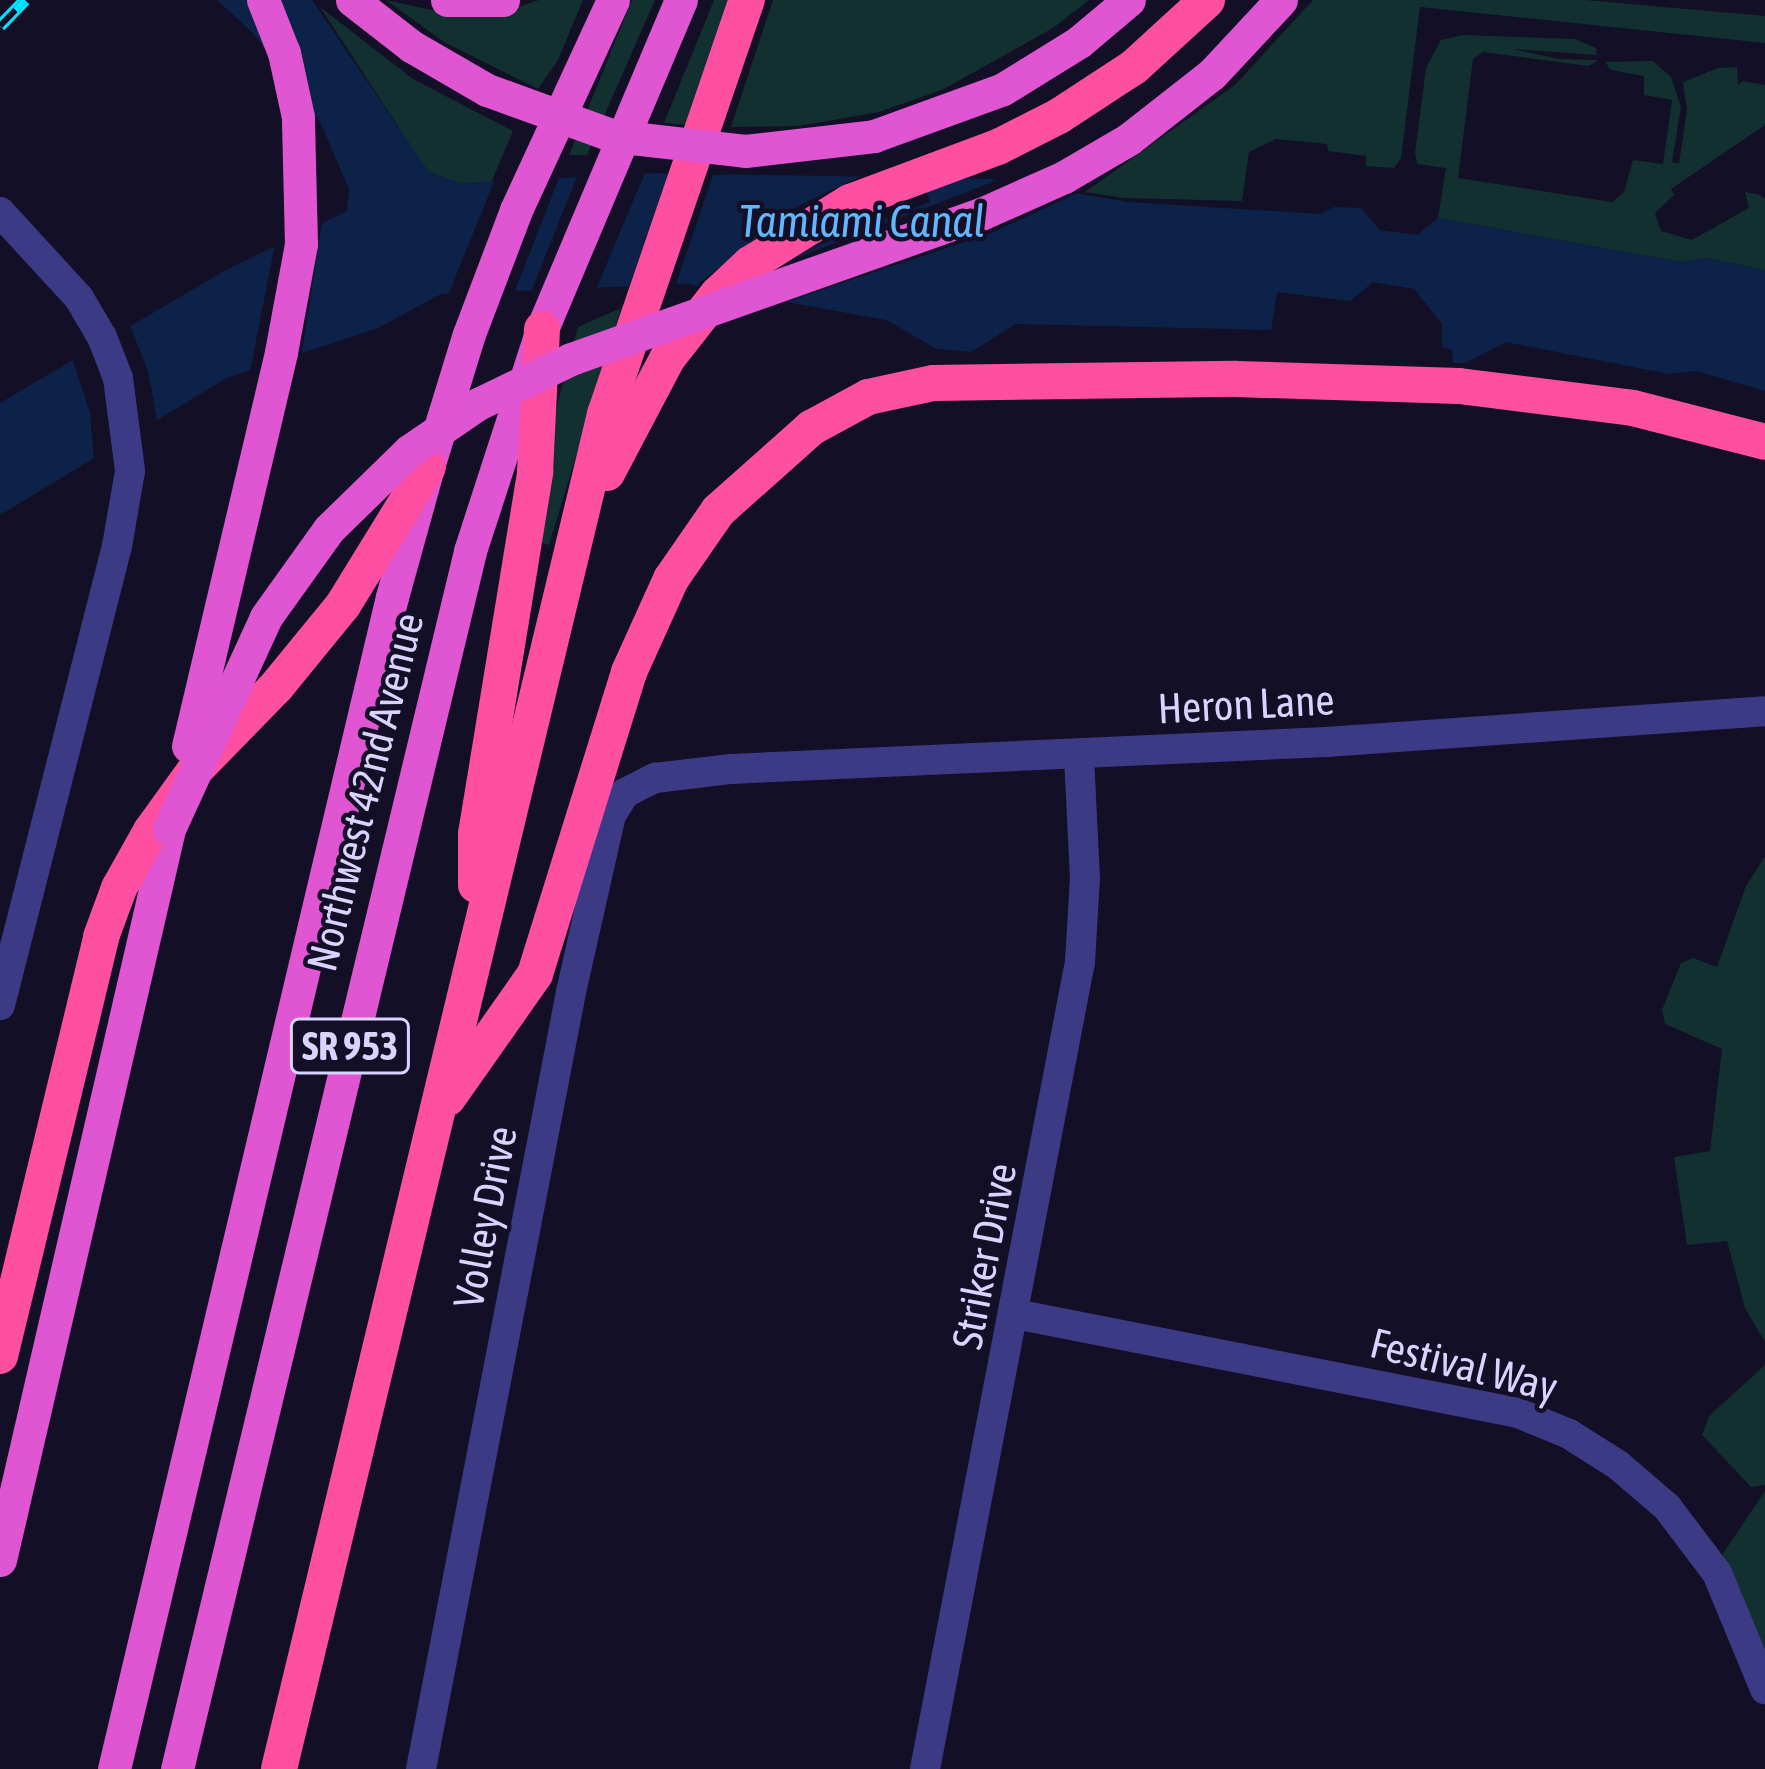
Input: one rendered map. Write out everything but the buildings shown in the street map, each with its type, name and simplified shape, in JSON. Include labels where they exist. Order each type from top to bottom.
[{"type":"highway","points":[[0,1560],[281,352],[301,244],[298,117],[284,53],[262,0]]},
{"type":"highway","points":[[352,0],[448,70],[530,110],[614,136],[745,152],[874,136],[1003,89],[1079,42],[1129,0]]},
{"type":"highway","points":[[447,0],[503,0]]},
{"type":"highway","name":"Northwest 42nd Avenue","points":[[114,1769],[392,597],[428,467],[469,334],[539,157],[613,0]]},
{"type":"highway","name":"Northwest 42nd Avenue","points":[[177,1769],[470,551],[542,329],[681,0]]},
{"type":"highway","points":[[279,1769],[476,943],[632,328],[747,0]]},
{"type":"highway","points":[[578,536],[649,385],[718,295],[808,224],[1059,116],[1134,67],[1208,0]]},
{"type":"highway","points":[[169,829],[266,617],[329,529],[409,451],[478,404],[571,358],[981,214],[1064,177],[1151,122],[1212,74],[1281,0]]},
{"type":"highway","points":[[476,943],[476,834],[535,472],[542,329]]},
{"type":"highway","points":[[435,1116],[535,974],[628,672],[671,579],[718,511],[811,428],[868,398],[933,383],[1237,379],[1459,386],[1633,408],[1765,442]]},
{"type":"highway","points":[[0,1356],[100,937],[119,888],[151,831],[195,770],[276,687],[344,605],[428,467]]},
{"type":"street","points":[[0,212],[79,298],[102,337],[118,378],[130,451],[124,517],[0,1005]]},
{"type":"street","name":"Heron Lane","points":[[730,769],[1079,756],[1595,726],[1765,711]]},
{"type":"street","name":"Striker Drive","points":[[926,1769],[1080,962],[1085,879],[1079,756]]},
{"type":"street","name":"Volley Drive","points":[[422,1769],[572,992],[611,815],[625,793],[655,778],[730,769]]},
{"type":"street","name":"Festival Way","points":[[1015,1314],[1518,1413],[1569,1434],[1618,1465],[1667,1507],[1717,1573],[1765,1689]]},
{"type":"green space","points":[[386,0],[441,12],[497,14],[539,0],[583,0],[558,60],[538,89],[444,42]]},
{"type":"green space","points":[[632,0],[655,0],[587,155],[569,155]]},
{"type":"green space","points":[[714,0],[731,0],[687,125],[664,123]]},
{"type":"green space","points":[[773,0],[1089,0],[1053,28],[942,90],[879,112],[799,126],[731,127]]},
{"type":"green space","points":[[1313,0],[1585,0],[1765,16],[1765,43],[1420,7],[1401,158],[1394,168],[1366,166],[1366,156],[1328,151],[1327,144],[1276,139],[1249,152],[1242,201],[1124,198],[1085,192],[1235,85]]},
{"type":"green space","points":[[320,7],[413,79],[513,131],[491,183],[460,183],[428,172]]},
{"type":"green space","points":[[1463,35],[1575,39],[1596,48],[1597,55],[1513,49],[1559,59],[1598,60],[1589,66],[1483,52],[1473,59],[1458,178],[1612,202],[1624,192],[1633,160],[1663,164],[1672,100],[1644,95],[1644,76],[1611,70],[1605,62],[1653,61],[1671,77],[1681,107],[1672,162],[1679,164],[1687,110],[1683,82],[1718,68],[1737,67],[1738,86],[1742,81],[1765,85],[1765,125],[1671,189],[1674,195],[1655,213],[1661,231],[1692,240],[1749,208],[1745,192],[1760,195],[1765,199],[1765,270],[1706,258],[1680,262],[1438,218],[1446,168],[1417,164],[1415,153],[1426,68],[1441,40]]},
{"type":"green space","points":[[621,308],[549,545],[535,541],[555,413],[578,327]]},
{"type":"green space","points":[[1765,856],[1765,1342],[1745,1308],[1727,1241],[1687,1245],[1674,1157],[1710,1151],[1722,1049],[1665,1024],[1662,1010],[1681,963],[1693,958],[1717,967],[1746,886]]},
{"type":"green space","points":[[1765,1365],[1765,1485],[1751,1487],[1702,1435],[1709,1416]]},
{"type":"green space","points":[[1765,1491],[1765,1661],[1720,1558]]},
{"type":"water","name":"Tamiami Canal","points":[[217,0],[312,0],[429,172],[460,183],[660,173],[990,179],[1128,202],[1321,214],[1334,207],[1361,208],[1380,230],[1417,235],[1438,218],[1680,262],[1706,258],[1765,270],[1765,391],[1696,371],[1669,374],[1506,342],[1465,363],[1453,363],[1452,350],[1442,347],[1442,324],[1414,289],[1373,282],[1350,301],[1277,292],[1271,330],[1016,324],[971,352],[937,349],[886,320],[688,284],[441,294],[378,328],[227,378],[0,515],[0,403],[224,271],[347,211],[349,189],[320,122],[253,33]]},
{"type":"pier","points":[[660,167],[823,170],[713,175],[674,290],[627,292],[669,172],[647,168],[594,294],[529,297],[580,169]]},
{"type":"pier","points":[[562,170],[512,298],[446,300],[496,177]]},
{"type":"pier","points":[[874,170],[919,171],[930,202],[846,232],[789,261],[1008,176],[1086,189],[991,233],[777,305],[706,293],[710,290],[698,284],[798,206]]},
{"type":"pier","points":[[323,216],[301,358],[249,377],[276,239]]},
{"type":"pier","points":[[128,321],[148,371],[158,425],[94,463],[90,413],[71,355]]},
{"type":"railway","points":[[0,26],[25,0]]}]
